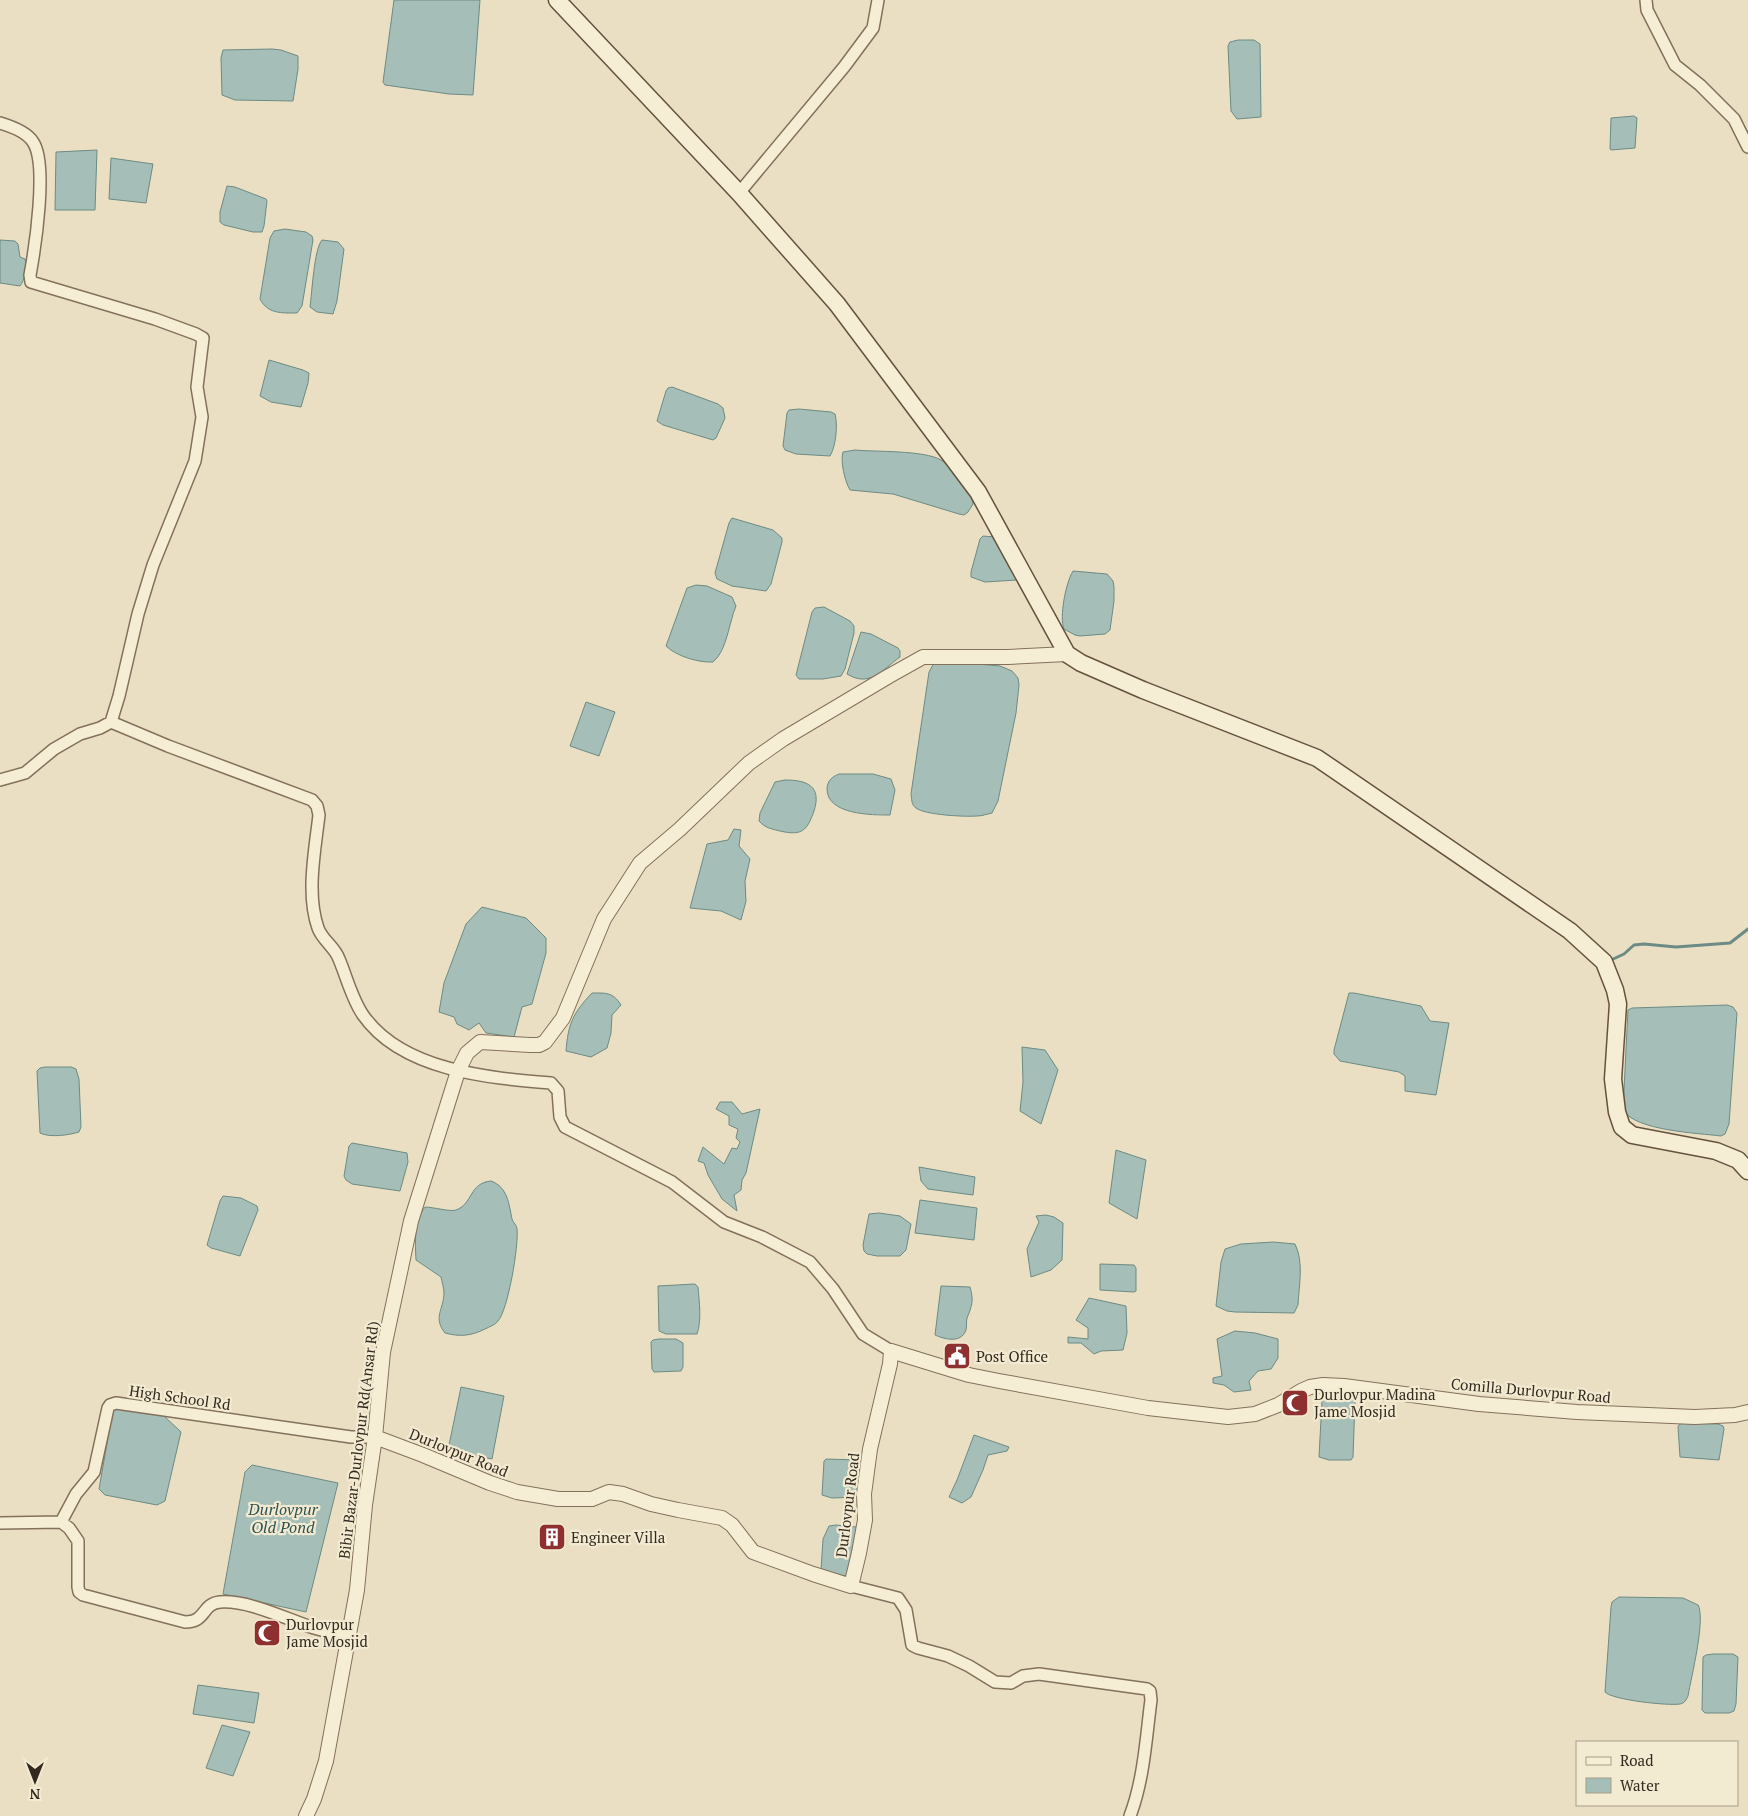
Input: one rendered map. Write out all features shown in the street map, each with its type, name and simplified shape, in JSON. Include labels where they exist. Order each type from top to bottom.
[{"type":"main road","points":[[557,0],[739,193],[837,304],[978,492],[1067,654],[1081,663],[1143,690],[1317,758],[1570,930],[1604,962],[1615,990],[1618,1004],[1613,1079],[1617,1112],[1622,1127],[1632,1135],[1716,1151],[1738,1160],[1748,1171]]},
{"type":"street","points":[[739,193],[844,67],[873,28],[878,0]]},
{"type":"street","points":[[1646,0],[1647,10],[1675,65],[1700,85],[1734,119],[1748,147]]},
{"type":"street","points":[[0,123],[11,127],[32,140],[38,151],[40,183],[38,232],[30,275],[32,282],[155,319],[203,338],[197,387],[202,417],[195,461],[153,565],[138,614],[111,722],[100,728],[80,734],[54,749],[25,772],[0,780]]},
{"type":"street","name":"Bibir Bazar-Durlovpur Rd(Ansar Rd)","points":[[306,1816],[314,1799],[326,1761],[357,1590],[365,1505],[376,1437],[382,1352],[411,1221],[458,1071],[467,1053],[480,1042],[539,1045],[545,1042],[563,1018],[604,918],[640,862],[680,829],[749,763],[783,739],[924,657],[1067,654]]},
{"type":"street","points":[[111,722],[168,746],[312,800],[317,806],[318,815],[312,878],[314,914],[319,930],[338,954],[354,1000],[363,1016],[402,1050],[421,1059],[458,1071],[551,1083],[558,1091],[560,1116],[565,1127],[672,1182],[724,1222],[762,1237],[810,1262],[833,1289],[864,1334],[891,1352]]},
{"type":"street","name":"Comilla Durlovpur Road","points":[[891,1352],[969,1375],[999,1381],[1148,1408],[1228,1417],[1255,1414],[1278,1405],[1301,1391],[1323,1385],[1344,1386],[1480,1404],[1577,1412],[1695,1417],[1736,1415],[1748,1412]]},
{"type":"street","name":"Durlovpur Road","points":[[376,1437],[517,1492],[558,1500],[592,1499],[609,1492],[623,1494],[651,1504],[722,1518],[732,1525],[753,1552],[851,1586],[860,1554],[865,1520],[864,1494],[870,1449],[890,1364],[891,1352]]},
{"type":"street","name":"High School Rd","points":[[61,1522],[76,1494],[94,1472],[108,1408],[116,1403],[351,1437],[376,1437]]},
{"type":"street","points":[[0,1523],[61,1522],[70,1528],[78,1541],[78,1587],[79,1592],[83,1595],[185,1622],[193,1622],[199,1619],[204,1610],[220,1602],[237,1604],[253,1607],[314,1628],[348,1637]]},
{"type":"street","points":[[851,1586],[898,1598],[906,1610],[912,1645],[948,1656],[995,1682],[1011,1683],[1023,1676],[1039,1674],[1147,1689],[1151,1694],[1151,1700],[1140,1785],[1130,1816]]},
{"type":"water","points":[[394,0],[480,0],[473,95],[449,94],[385,85],[383,82]]},
{"type":"water","points":[[1254,40],[1260,44],[1261,117],[1237,119],[1231,111],[1228,46],[1230,42]]},
{"type":"water","points":[[272,49],[298,56],[293,101],[235,100],[222,95],[221,58],[223,50]]},
{"type":"water","points":[[1634,116],[1637,118],[1635,148],[1611,150],[1611,118]]},
{"type":"water","points":[[97,150],[95,210],[55,210],[56,152]]},
{"type":"water","points":[[111,158],[153,164],[146,203],[109,199]]},
{"type":"water","points":[[227,186],[235,187],[266,199],[262,232],[253,232],[224,225],[220,222],[220,212]]},
{"type":"water","points":[[285,229],[306,232],[312,236],[313,240],[302,306],[297,313],[276,312],[267,308],[260,299],[270,238],[274,231]]},
{"type":"water","points":[[0,240],[15,241],[18,244],[20,257],[25,259],[25,273],[20,286],[0,283]]},
{"type":"water","points":[[322,240],[338,242],[344,249],[337,301],[333,314],[317,312],[310,307],[315,261]]},
{"type":"water","points":[[269,360],[309,373],[301,407],[271,402],[260,396]]},
{"type":"water","points":[[672,387],[718,404],[723,408],[725,418],[716,438],[713,440],[663,425],[657,421],[666,391]]},
{"type":"water","points":[[799,409],[835,414],[836,435],[830,456],[796,454],[785,450],[783,446],[787,413],[789,410]]},
{"type":"water","points":[[855,450],[923,454],[941,460],[955,474],[970,496],[973,504],[964,515],[893,494],[850,490],[846,482],[842,456],[843,452]]},
{"type":"water","points":[[732,518],[773,530],[782,538],[771,584],[766,591],[732,586],[717,579],[715,573]]},
{"type":"water","points":[[983,536],[994,537],[1017,580],[985,582],[971,577],[980,539]]},
{"type":"water","points":[[1073,571],[1107,574],[1113,581],[1114,601],[1110,630],[1105,634],[1080,636],[1064,629],[1062,616],[1064,600]]},
{"type":"water","points":[[696,585],[707,586],[732,597],[736,606],[725,644],[713,662],[688,658],[670,650],[666,646],[687,588]]},
{"type":"water","points":[[824,607],[850,621],[854,626],[845,669],[841,676],[823,679],[799,679],[796,675],[812,612],[815,608]]},
{"type":"water","points":[[861,632],[871,634],[898,648],[900,651],[900,657],[881,672],[875,676],[862,679],[847,674]]},
{"type":"water","points":[[956,662],[1000,666],[1012,671],[1018,678],[1016,713],[998,801],[992,813],[981,816],[936,814],[916,808],[912,802],[911,794],[929,672],[934,663]]},
{"type":"water","points":[[586,702],[615,712],[599,756],[570,746]]},
{"type":"water","points":[[839,774],[873,774],[891,779],[895,790],[890,815],[851,812],[834,804],[829,797],[827,788],[831,779]]},
{"type":"water","points":[[785,780],[806,783],[811,786],[816,796],[814,811],[809,823],[799,832],[794,833],[771,829],[759,821],[760,813],[775,782]]},
{"type":"water","points":[[734,829],[741,830],[739,846],[750,859],[745,881],[746,901],[741,920],[721,911],[690,908],[707,844],[728,840]]},
{"type":"water","points":[[482,907],[526,918],[546,938],[546,953],[532,1004],[522,1007],[514,1037],[486,1033],[479,1023],[469,1030],[457,1024],[454,1017],[439,1012],[444,983],[466,924]]},
{"type":"water","points":[[592,993],[612,995],[621,1005],[612,1015],[611,1033],[607,1048],[591,1057],[566,1051],[568,1033],[573,1019]]},
{"type":"water","points":[[1349,993],[1421,1006],[1430,1021],[1449,1023],[1436,1095],[1405,1091],[1405,1076],[1399,1072],[1340,1061],[1334,1054]]},
{"type":"water","points":[[1727,1005],[1733,1007],[1737,1013],[1729,1124],[1725,1134],[1721,1136],[1668,1130],[1654,1127],[1630,1117],[1623,1110],[1628,1010],[1632,1008]]},
{"type":"water","points":[[1022,1047],[1045,1050],[1058,1070],[1041,1124],[1020,1111],[1023,1082]]},
{"type":"water","points":[[45,1067],[71,1067],[76,1069],[79,1079],[81,1127],[79,1132],[54,1136],[40,1133],[37,1071]]},
{"type":"water","points":[[720,1102],[732,1102],[742,1114],[760,1109],[741,1190],[734,1195],[737,1211],[722,1199],[708,1175],[704,1163],[698,1161],[703,1147],[724,1164],[732,1148],[737,1149],[740,1142],[736,1138],[738,1129],[729,1125],[729,1116],[716,1109]]},
{"type":"water","points":[[352,1143],[407,1153],[408,1162],[400,1191],[352,1184],[346,1180],[344,1176],[349,1146]]},
{"type":"water","points":[[1116,1150],[1146,1160],[1137,1219],[1109,1203]]},
{"type":"water","points":[[919,1167],[975,1177],[973,1195],[928,1189],[921,1181]]},
{"type":"water","points":[[491,1181],[497,1184],[504,1192],[517,1229],[515,1262],[502,1315],[495,1324],[475,1333],[456,1335],[445,1333],[441,1328],[439,1318],[444,1294],[441,1277],[416,1260],[417,1225],[425,1207],[456,1210],[466,1203],[475,1189]]},
{"type":"water","points":[[223,1196],[241,1198],[257,1206],[258,1210],[240,1256],[211,1248],[207,1245]]},
{"type":"water","points":[[920,1200],[977,1208],[974,1240],[915,1233]]},
{"type":"water","points":[[879,1213],[900,1216],[911,1224],[906,1250],[900,1256],[877,1256],[867,1254],[864,1251],[863,1245],[869,1214]]},
{"type":"water","points":[[1046,1215],[1054,1217],[1063,1223],[1062,1260],[1051,1270],[1031,1277],[1027,1249],[1039,1222],[1036,1216]]},
{"type":"water","points":[[1273,1242],[1295,1244],[1298,1251],[1300,1282],[1298,1305],[1294,1313],[1235,1312],[1216,1306],[1221,1262],[1225,1249],[1241,1244]]},
{"type":"water","points":[[1100,1264],[1134,1265],[1136,1268],[1136,1291],[1100,1290]]},
{"type":"water","points":[[695,1284],[698,1287],[700,1310],[697,1334],[666,1334],[659,1331],[658,1286]]},
{"type":"water","points":[[941,1286],[970,1287],[972,1303],[967,1318],[966,1330],[964,1334],[956,1339],[947,1339],[935,1335]]},
{"type":"water","points":[[1089,1298],[1126,1306],[1127,1333],[1123,1350],[1101,1351],[1094,1354],[1081,1343],[1068,1343],[1068,1337],[1088,1339],[1088,1328],[1076,1320]]},
{"type":"water","points":[[1235,1331],[1255,1333],[1278,1339],[1278,1358],[1271,1369],[1258,1371],[1249,1381],[1251,1390],[1234,1392],[1224,1385],[1213,1383],[1213,1378],[1222,1376],[1217,1339]]},
{"type":"water","points":[[659,1339],[676,1339],[683,1343],[683,1367],[681,1371],[654,1372],[652,1369],[651,1342]]},
{"type":"water","points":[[461,1387],[504,1396],[492,1459],[448,1450]]},
{"type":"water","points":[[1323,1397],[1353,1398],[1355,1400],[1353,1457],[1351,1460],[1329,1460],[1319,1457],[1322,1400]]},
{"type":"water","points":[[120,1407],[164,1416],[181,1432],[165,1501],[157,1505],[105,1495],[99,1489],[113,1409]]},
{"type":"water","points":[[1682,1423],[1718,1424],[1723,1426],[1719,1460],[1680,1457],[1678,1427]]},
{"type":"water","points":[[974,1435],[1009,1447],[1007,1451],[988,1455],[971,1497],[962,1503],[949,1497]]},
{"type":"water","points":[[826,1459],[860,1461],[859,1497],[832,1498],[822,1495],[824,1461]]},
{"type":"water","name":"Durlovpur Old Pond","points":[[252,1465],[338,1483],[306,1612],[223,1594],[245,1472]]},
{"type":"water","points":[[829,1526],[857,1527],[847,1576],[825,1573],[821,1570],[823,1539]]},
{"type":"water","points":[[1619,1597],[1683,1598],[1698,1605],[1700,1623],[1697,1649],[1688,1696],[1683,1703],[1641,1702],[1618,1698],[1605,1692],[1611,1607],[1612,1602]]},
{"type":"water","points":[[1713,1654],[1733,1654],[1738,1657],[1736,1704],[1734,1711],[1729,1713],[1705,1713],[1702,1710],[1703,1657]]},
{"type":"water","points":[[198,1685],[259,1693],[254,1723],[193,1714]]},
{"type":"water","points":[[222,1725],[250,1732],[233,1776],[206,1768]]},
{"type":"waterway","points":[[1611,960],[1624,954],[1634,945],[1676,947],[1730,943],[1748,929]]},
{"type":"place","name":"Post Office","points":[[957,1356]]},
{"type":"place","name":"Durlovpur Madina Jame Mosjid","points":[[1295,1403]]},
{"type":"place","name":"Engineer Villa","points":[[552,1537]]},
{"type":"place","name":"Durlovpur Jame Mosjid","points":[[267,1633]]}]
